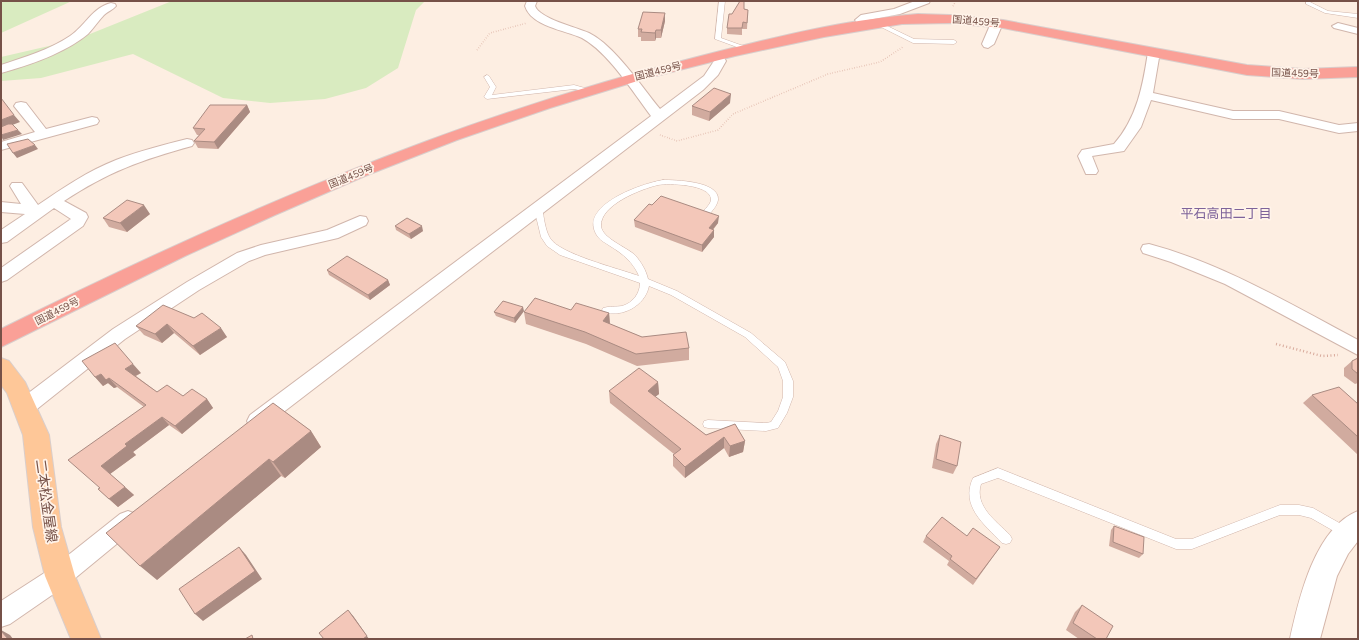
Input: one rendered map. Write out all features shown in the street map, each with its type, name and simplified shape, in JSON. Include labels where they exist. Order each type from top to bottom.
[{"type":"highway","name":"国道459号","points":[[1,339],[68,304],[181,251],[343,179],[487,124],[627,79],[717,56],[871,24],[916,18],[997,23],[1247,70],[1303,74],[1358,72]]},
{"type":"main road","name":"二本松金屋線","points":[[1,367],[17,389],[36,435],[43,483],[47,528],[60,576],[86,639]]},
{"type":"main road","points":[[1305,639],[1311,608],[1324,571],[1338,544],[1352,528]]},
{"type":"street","points":[[532,1],[530,6],[532,12],[543,19],[586,36],[604,48],[627,79],[658,116]]},
{"type":"street","points":[[871,24],[861,20],[865,17],[896,12],[925,1]]},
{"type":"street","points":[[1,69],[58,48],[83,32],[95,20],[98,13],[111,6]]},
{"type":"street","points":[[988,44],[997,23]]},
{"type":"street","points":[[1338,26],[1358,31]]},
{"type":"street","points":[[1091,171],[1086,156],[1087,153],[1119,148],[1136,125],[1147,96],[1154,52]]},
{"type":"street","points":[[240,433],[713,75],[720,61],[717,56]]},
{"type":"street","points":[[1147,96],[1233,115],[1280,115],[1339,129],[1358,127]]},
{"type":"street","points":[[21,106],[43,134]]},
{"type":"street","points":[[1,146],[92,121]]},
{"type":"street","points":[[1,238],[43,207],[110,168],[132,159],[187,143]]},
{"type":"street","points":[[17,186],[43,207]]},
{"type":"street","points":[[1,207],[43,207],[80,217],[77,222],[1,276]]},
{"type":"street","points":[[25,407],[119,334],[193,286],[244,257],[261,250],[332,234],[360,221]]},
{"type":"street","points":[[1149,249],[1212,271],[1245,286],[1351,352]]},
{"type":"street","points":[[1,615],[60,576],[144,508]]},
{"type":"lane","points":[[722,1],[718,40],[747,50]]},
{"type":"lane","points":[[1308,3],[1327,12],[1358,16]]},
{"type":"lane","points":[[871,24],[913,41],[954,42]]},
{"type":"lane","points":[[487,77],[493,87],[487,97],[574,87],[589,90]]},
{"type":"lane","points":[[606,310],[624,310],[634,305],[642,295],[646,281],[637,261],[600,235],[597,226],[598,218],[609,205],[632,192],[658,182],[676,182],[692,184],[711,191],[714,195],[714,203],[705,214]]},
{"type":"lane","points":[[538,208],[545,237],[550,244],[563,253],[646,281],[674,293],[748,336],[782,365],[788,381],[788,397],[782,413],[774,425],[766,427],[708,424]]},
{"type":"lane","points":[[1006,539],[977,509],[973,496],[973,489],[977,481],[998,472],[1176,544],[1192,544],[1280,510],[1298,510],[1313,513],[1352,528]]},
{"type":"path","points":[[477,50],[490,33],[543,19]]},
{"type":"path","points":[[642,128],[677,141],[718,130],[733,114],[828,74],[880,62],[903,47],[898,43]]},
{"type":"path","points":[[1276,344],[1322,356],[1351,352]]},
{"type":"green space","points":[[5,1],[72,1],[1,33],[1,3]]},
{"type":"green space","points":[[172,1],[425,1],[416,10],[398,68],[366,88],[325,99],[270,103],[223,98],[133,54],[41,78],[1,81],[1,57],[75,40]]},
{"type":"building","points":[[740,1],[744,1],[744,9],[748,10],[747,23],[743,22],[742,28],[727,28],[729,14],[732,14]]},
{"type":"building","points":[[643,12],[665,13],[661,30],[656,30],[655,33],[641,32],[642,29],[638,29]]},
{"type":"building","points":[[714,88],[731,94],[710,112],[692,106]]},
{"type":"building","points":[[1,98],[14,115],[1,120]]},
{"type":"building","points":[[210,105],[247,105],[214,142],[194,141],[205,129],[193,128]]},
{"type":"building","points":[[12,124],[18,130],[1,135],[1,127]]},
{"type":"building","points":[[28,139],[35,145],[13,153],[7,144]]},
{"type":"building","points":[[661,196],[719,216],[709,228],[714,230],[702,245],[634,220],[649,204],[652,205]]},
{"type":"building","points":[[127,200],[144,205],[120,223],[103,218]]},
{"type":"building","points":[[407,218],[422,226],[409,234],[395,226]]},
{"type":"building","points":[[347,256],[388,280],[368,295],[327,270]]},
{"type":"building","points":[[535,298],[571,310],[576,303],[609,313],[603,321],[642,337],[686,332],[689,348],[636,354],[585,332],[524,312]]},
{"type":"building","points":[[503,301],[523,307],[514,318],[494,312]]},
{"type":"building","points":[[163,305],[194,318],[202,313],[221,328],[193,346],[167,324],[155,334],[136,326]]},
{"type":"building","points":[[115,343],[133,364],[125,369],[157,392],[167,385],[183,396],[192,389],[207,399],[175,426],[162,417],[125,444],[127,446],[101,466],[125,487],[109,499],[98,489],[100,488],[68,460],[146,405],[109,378],[106,380],[101,374],[95,377],[82,361]]},
{"type":"building","points":[[1358,358],[1358,374],[1352,369],[1352,361]]},
{"type":"building","points":[[639,368],[658,382],[648,391],[706,435],[735,424],[745,441],[730,446],[724,437],[685,467],[673,455],[681,449],[609,391]]},
{"type":"building","points":[[1339,387],[1358,404],[1358,437],[1312,395]]},
{"type":"building","points":[[273,403],[311,431],[273,462],[269,459],[140,566],[106,533]]},
{"type":"building","points":[[940,435],[961,442],[957,466],[936,459]]},
{"type":"building","points":[[942,517],[967,536],[973,528],[1000,547],[976,579],[950,559],[952,556],[926,536]]},
{"type":"building","points":[[1114,526],[1144,537],[1143,554],[1113,542]]},
{"type":"building","points":[[239,547],[255,571],[195,614],[179,589]]},
{"type":"building","points":[[1082,605],[1113,626],[1106,639],[1097,639],[1073,623]]},
{"type":"building","points":[[348,610],[367,636],[363,639],[324,639],[319,633]]},
{"type":"building","points":[[1,631],[8,639],[1,639]]},
{"type":"building","points":[[252,635],[253,639],[245,639]]},
{"type":"district","name":"平石高田二丁目","points":[[1226,213]]}]
